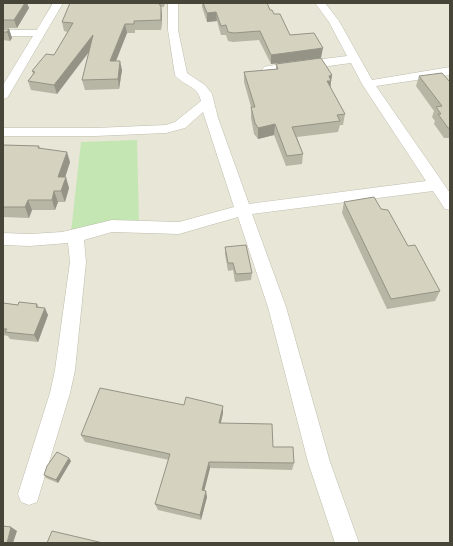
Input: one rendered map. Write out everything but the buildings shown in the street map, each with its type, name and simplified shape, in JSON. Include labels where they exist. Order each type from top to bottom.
[{"type":"street","points":[[3,95],[42,33],[58,3]]},
{"type":"street","points":[[173,3],[173,30],[181,76],[201,88],[206,94],[212,118],[277,307],[319,462],[347,543]]},
{"type":"street","points":[[320,3],[334,21],[368,84],[450,205]]},
{"type":"street","points":[[3,33],[42,33]]},
{"type":"street","points":[[268,70],[355,59]]},
{"type":"street","points":[[368,84],[449,73]]},
{"type":"street","points":[[3,132],[95,132],[166,129],[180,126],[208,102]]},
{"type":"street","points":[[3,239],[30,240],[75,236],[112,226],[179,228],[244,210],[437,184]]},
{"type":"street","points":[[29,494],[60,393],[65,370],[78,262],[75,236]]},
{"type":"shaded area","points":[[3,3],[450,3],[450,543],[3,543]]},
{"type":"green space","points":[[137,140],[139,223],[71,232],[81,142]]}]
